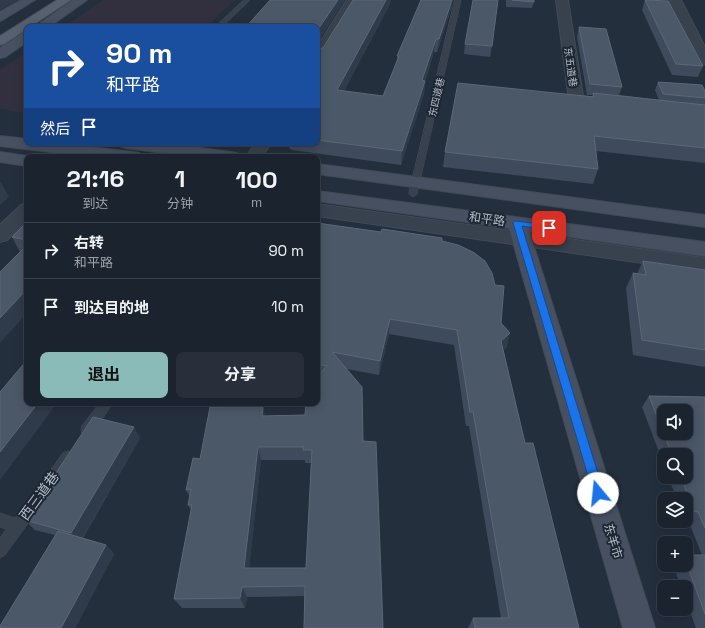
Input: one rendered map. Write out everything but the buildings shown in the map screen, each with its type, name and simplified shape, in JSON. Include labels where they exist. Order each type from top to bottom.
[{"type":"main road","points":[[0,17],[29,0]]},
{"type":"main road","points":[[0,28],[46,0]]},
{"type":"main road","points":[[27,24],[65,0]]},
{"type":"main road","points":[[45,24],[81,0]]},
{"type":"main road","points":[[0,41],[24,26]]},
{"type":"main road","points":[[0,54],[24,38]]},
{"type":"main road","points":[[0,127],[24,131]]},
{"type":"main road","points":[[0,141],[24,143]]},
{"type":"main road","points":[[73,146],[88,147],[120,154]]},
{"type":"main road","points":[[148,146],[208,154]]},
{"type":"main road","points":[[0,158],[24,161]]},
{"type":"main road","points":[[320,170],[414,188],[705,221]]},
{"type":"main road","name":"和平路","points":[[320,182],[414,188],[705,233]]},
{"type":"main road","name":"和平路","points":[[320,197],[520,231],[705,249]]},
{"type":"main road","name":"东羊市","points":[[520,231],[639,628]]},
{"type":"street","points":[[320,52],[353,0]]},
{"type":"street","name":"东五道巷","points":[[562,0],[576,100],[614,104]]},
{"type":"street","points":[[675,0],[705,60]]},
{"type":"street","points":[[320,210],[520,231],[705,265]]},
{"type":"street","points":[[0,236],[24,212]]},
{"type":"lane","points":[[221,24],[247,0]]},
{"type":"lane","name":"东四道巷","points":[[414,188],[458,0]]},
{"type":"lane","name":"西三道巷","points":[[0,550],[105,406]]},
{"type":"lane","points":[[0,520],[17,526]]},
{"type":"shaded area","points":[[103,0],[235,0],[209,24],[68,24]]},
{"type":"shaded area","points":[[24,54],[24,113],[0,109],[0,70]]},
{"type":"route","points":[[549,228],[517,223],[598,493]]}]
